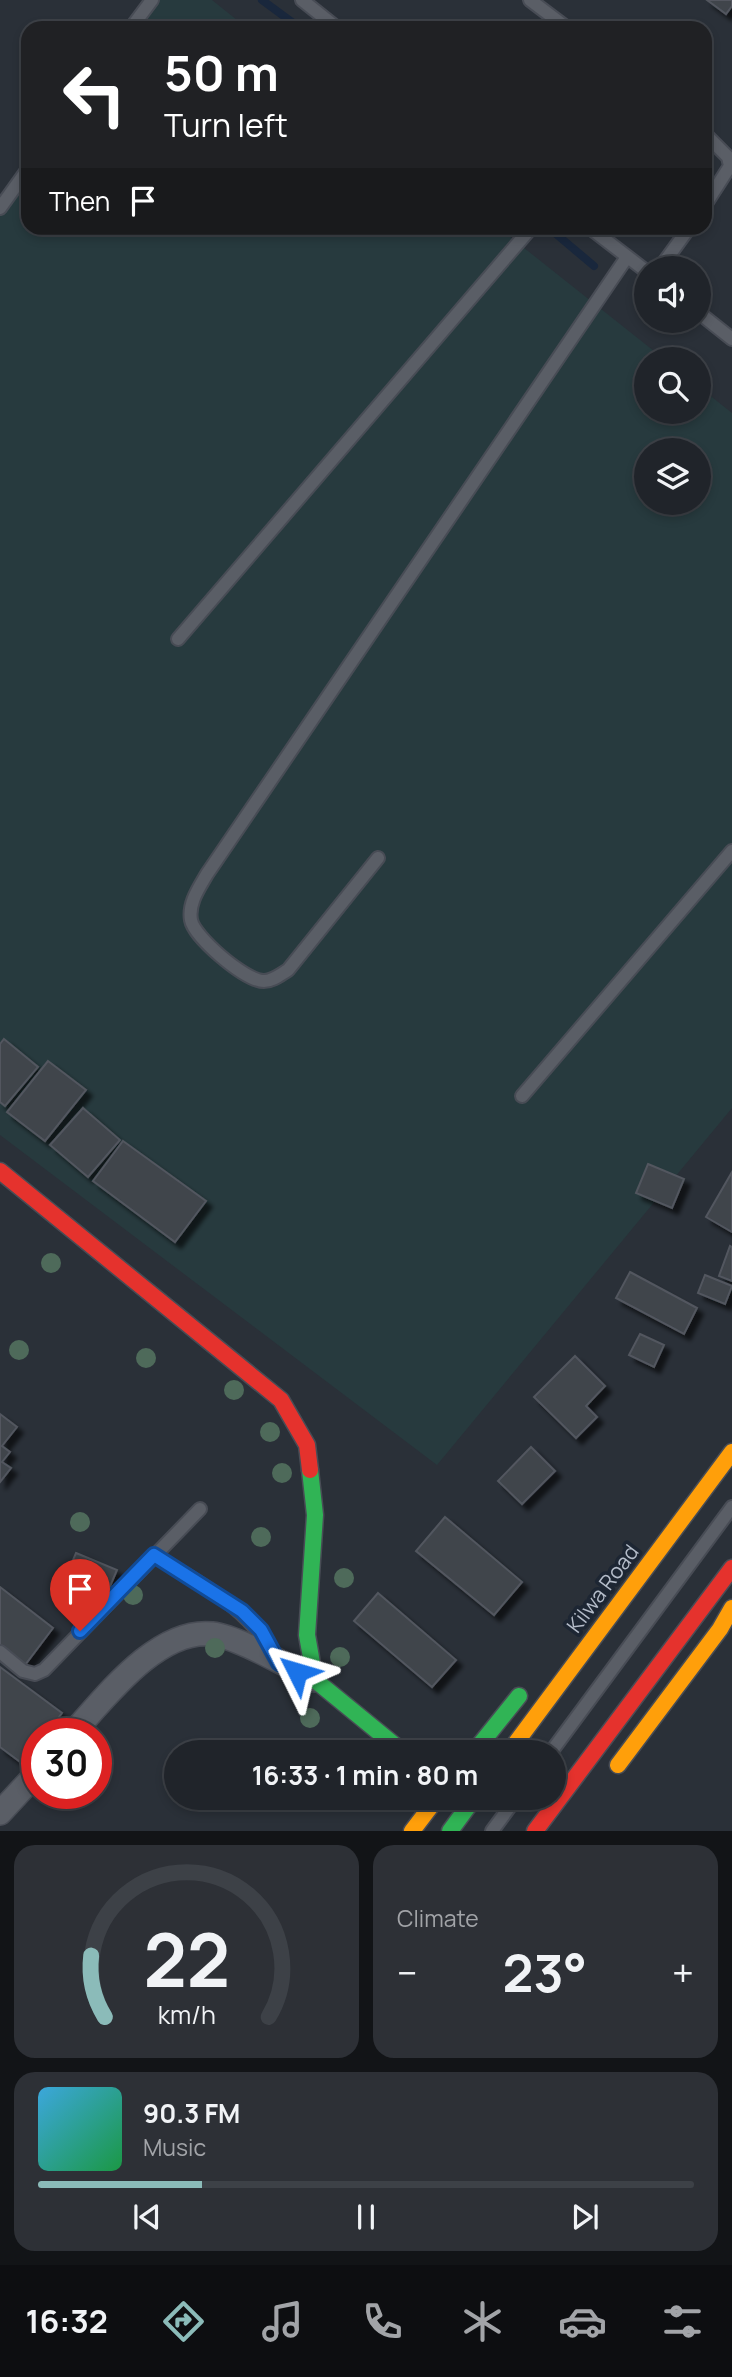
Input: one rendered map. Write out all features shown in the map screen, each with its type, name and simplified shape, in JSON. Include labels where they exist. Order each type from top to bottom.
[{"type":"main road","points":[[0,1171],[281,1400],[307,1445],[315,1515],[307,1635],[315,1680],[388,1740]]},
{"type":"main road","name":"Kilwa Road","points":[[518,1740],[732,1452]]},
{"type":"main road","points":[[665,1516],[708,1485]]},
{"type":"main road","points":[[535,1831],[732,1568]]},
{"type":"main road","points":[[608,1778],[720,1629],[732,1608]]},
{"type":"main road","points":[[483,1740],[526,1686]]},
{"type":"main road","points":[[412,1831],[428,1810]]},
{"type":"main road","points":[[450,1831],[465,1810]]},
{"type":"street","points":[[87,1718],[131,1670],[184,1638],[212,1634],[315,1680]]},
{"type":"street","points":[[5,1799],[21,1786]]},
{"type":"lane","points":[[136,21],[152,0]]},
{"type":"lane","points":[[302,0],[328,21]]},
{"type":"lane","points":[[530,0],[558,21]]},
{"type":"lane","points":[[712,141],[728,157],[730,175],[712,197]]},
{"type":"lane","points":[[0,208],[21,179]]},
{"type":"lane","points":[[178,639],[525,235]]},
{"type":"lane","points":[[599,235],[634,262]]},
{"type":"lane","points":[[669,256],[684,235]]},
{"type":"lane","points":[[378,858],[288,970],[274,978],[263,981],[248,977],[194,933],[190,917],[193,899],[206,874],[627,257]]},
{"type":"lane","points":[[711,322],[732,339]]},
{"type":"lane","points":[[522,1096],[732,851]]},
{"type":"lane","points":[[560,1740],[732,1507]]},
{"type":"lane","points":[[0,1652],[23,1671],[35,1674],[44,1670],[200,1508]]},
{"type":"lane","points":[[154,1555],[242,1611],[261,1630],[279,1663]]},
{"type":"lane","points":[[492,1831],[507,1810]]},
{"type":"green space","points":[[144,0],[212,0],[238,21],[130,21]]},
{"type":"green space","points":[[21,180],[21,235],[508,235],[649,347],[634,347],[634,424],[711,424],[711,396],[732,413],[732,1108],[437,1465],[0,1135],[0,211]]},
{"type":"building","points":[[707,0],[732,0],[732,6],[726,14]]},
{"type":"building","points":[[4,1039],[38,1067],[5,1106],[0,1102],[0,1044]]},
{"type":"building","points":[[48,1061],[86,1090],[45,1141],[7,1112]]},
{"type":"building","points":[[83,1108],[120,1140],[88,1177],[50,1145]]},
{"type":"building","points":[[123,1141],[206,1201],[175,1242],[93,1181]]},
{"type":"building","points":[[648,1164],[684,1179],[672,1208],[636,1193]]},
{"type":"building","points":[[732,1172],[732,1232],[706,1217]]},
{"type":"building","points":[[730,1246],[732,1247],[732,1281],[719,1276]]},
{"type":"building","points":[[630,1272],[697,1308],[684,1334],[616,1298]]},
{"type":"building","points":[[705,1275],[732,1286],[725,1304],[698,1293]]},
{"type":"building","points":[[640,1334],[664,1345],[654,1367],[629,1355]]},
{"type":"building","points":[[575,1356],[605,1386],[586,1406],[597,1417],[576,1438],[534,1397]]},
{"type":"building","points":[[0,1414],[17,1427],[2,1446],[10,1452],[2,1462],[11,1468],[0,1482]]},
{"type":"building","points":[[531,1447],[555,1471],[522,1504],[498,1481]]},
{"type":"building","points":[[445,1517],[522,1582],[494,1615],[416,1551]]},
{"type":"building","points":[[76,1553],[117,1570],[102,1605],[61,1588]]},
{"type":"building","points":[[0,1587],[53,1628],[25,1665],[0,1645]]},
{"type":"building","points":[[378,1593],[456,1660],[432,1687],[354,1621]]},
{"type":"building","points":[[0,1667],[62,1713],[58,1718],[21,1718],[21,1763],[0,1747]]},
{"type":"waterway","points":[[262,0],[290,21]]},
{"type":"waterway","points":[[557,235],[594,266]]},
{"type":"traffic: fast","points":[[310,1470],[315,1515],[307,1635],[315,1680],[388,1740]]},
{"type":"traffic: fast","points":[[484,1740],[519,1696]]},
{"type":"traffic: fast","points":[[450,1831],[465,1810]]},
{"type":"traffic: slow","points":[[518,1740],[732,1452]]},
{"type":"traffic: slow","points":[[618,1765],[720,1629],[732,1608]]},
{"type":"traffic: slow","points":[[412,1831],[428,1810]]},
{"type":"traffic: jam","points":[[0,1171],[281,1400],[307,1445],[310,1470]]},
{"type":"traffic: jam","points":[[535,1831],[732,1568]]},
{"type":"route","points":[[80,1631],[154,1555],[242,1611],[261,1630],[279,1663],[297,1672]]}]
